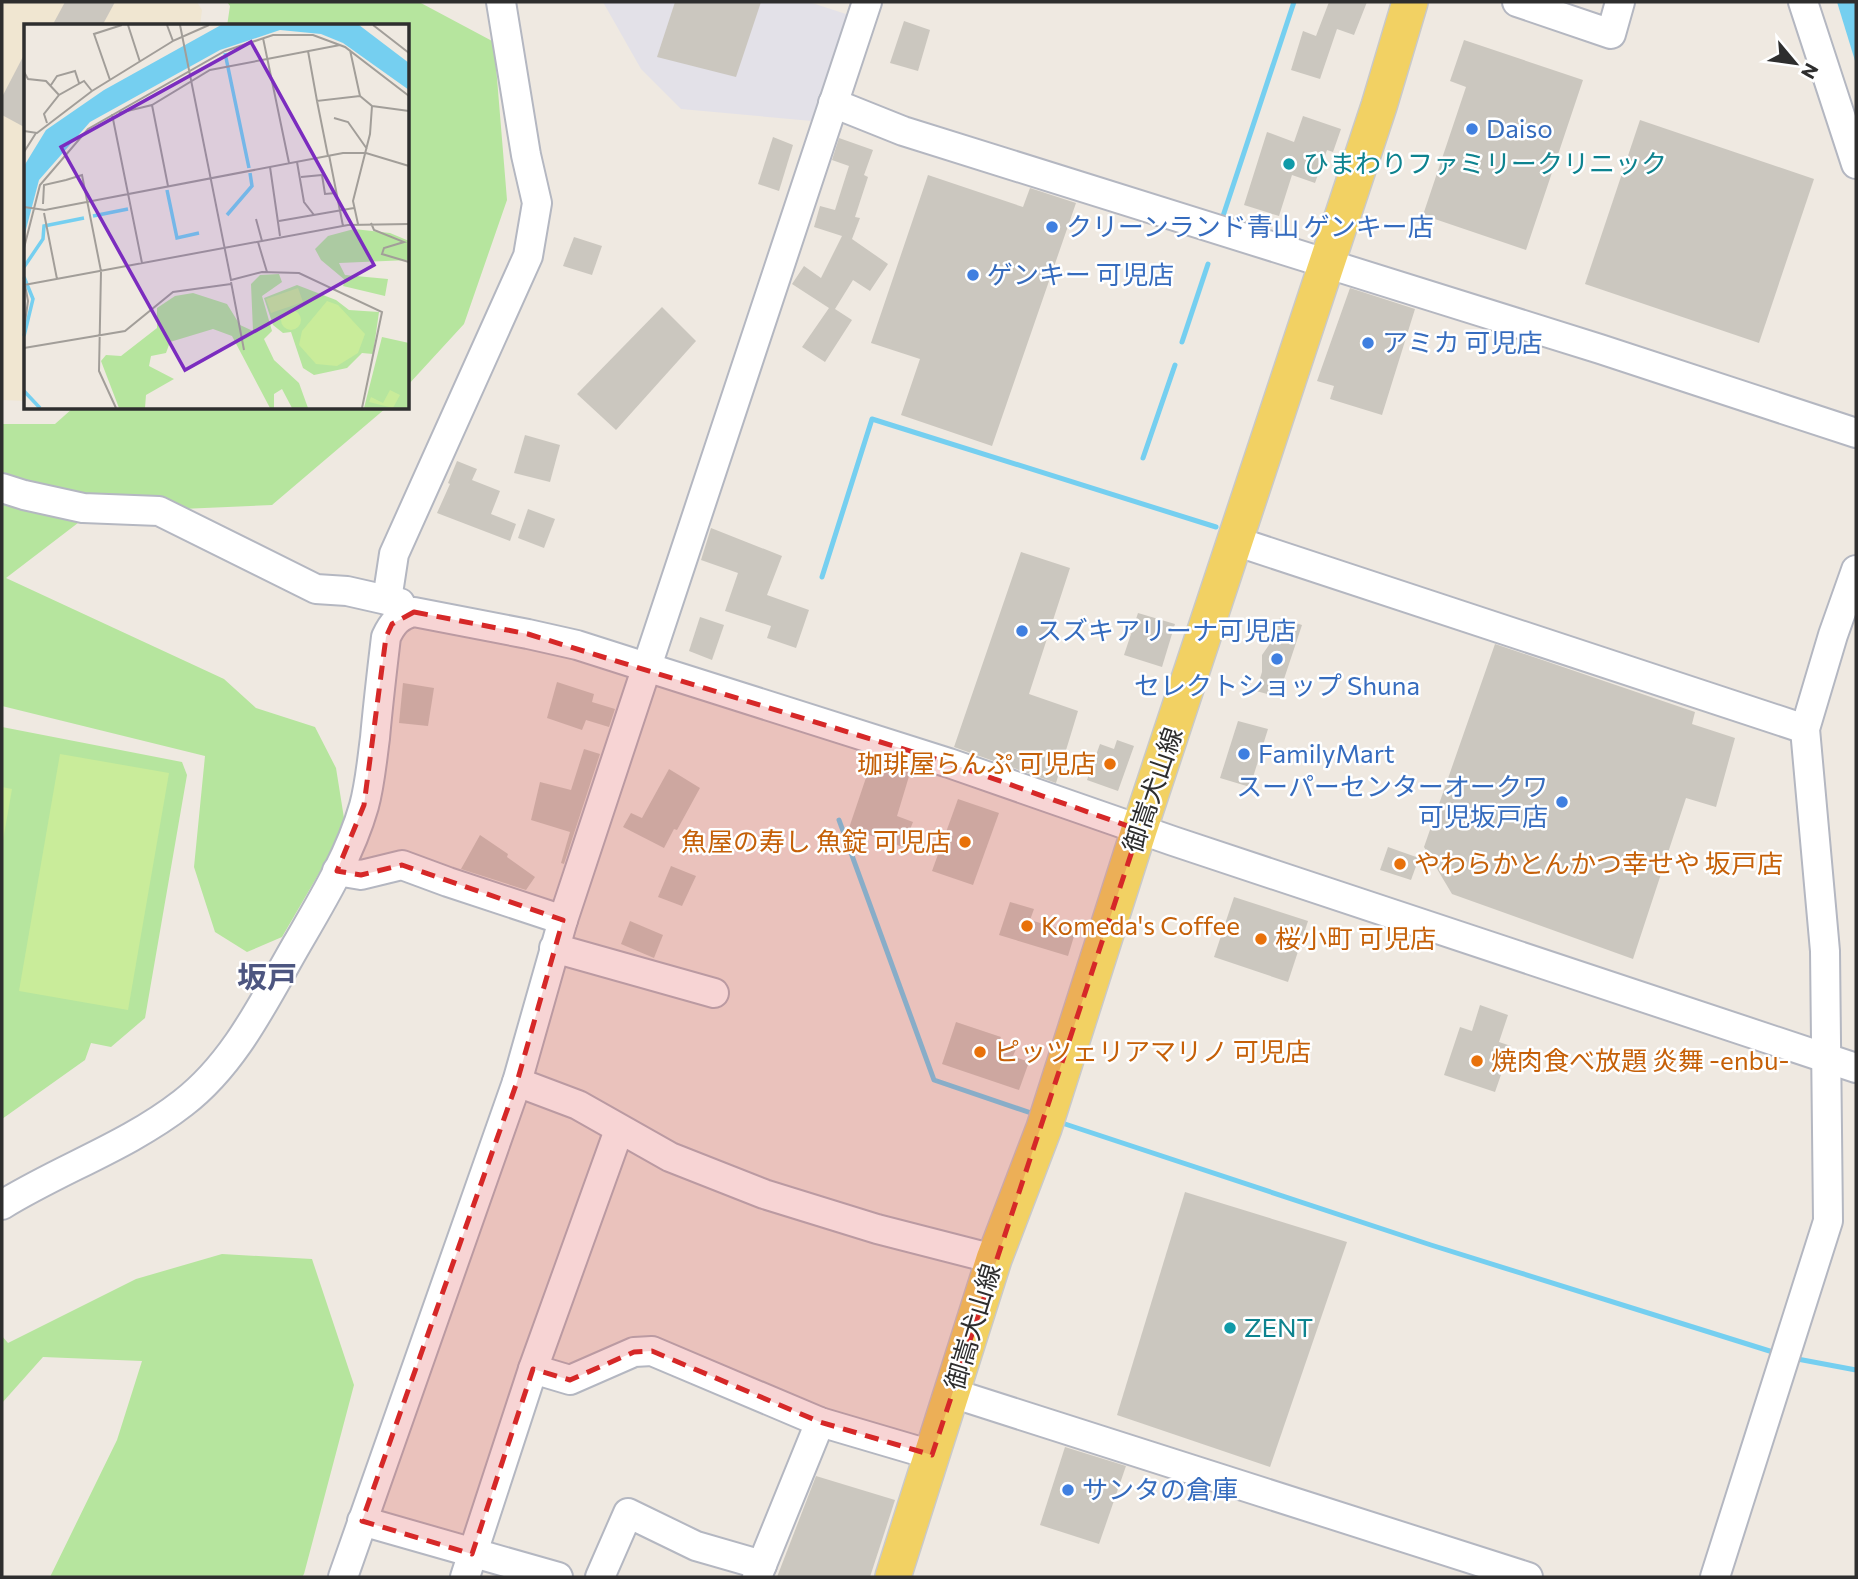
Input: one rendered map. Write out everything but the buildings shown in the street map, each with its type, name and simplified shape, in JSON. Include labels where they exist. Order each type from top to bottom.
[{"type":"main road","name":"御嵩犬山線","points":[[893,1577],[994,1259],[1047,1119],[1139,830],[1379,106],[1410,2]]},
{"type":"street","points":[[2,1205],[142,1130],[183,1103],[215,1073],[245,1034],[337,871],[364,805],[371,769],[386,637],[397,607],[394,554],[528,256],[537,203],[501,2]]},
{"type":"street","points":[[343,1577],[517,1082],[563,920],[867,2]]},
{"type":"street","points":[[1517,2],[1611,34],[1620,2]]},
{"type":"street","points":[[1803,2],[1856,164]]},
{"type":"street","points":[[833,103],[903,131],[1327,263],[1856,433]]},
{"type":"street","points":[[2,488],[83,508],[159,511],[316,589],[346,592],[426,614],[577,645],[949,763],[1139,830],[1856,1068]]},
{"type":"street","points":[[1235,541],[1805,729]]},
{"type":"street","points":[[1714,1577],[1828,1221],[1825,951],[1805,729],[1856,570]]},
{"type":"street","points":[[337,871],[360,875],[402,865],[448,883],[563,920]]},
{"type":"street","points":[[554,948],[714,993]]},
{"type":"street","points":[[517,1082],[578,1105],[670,1157],[764,1194],[877,1229],[994,1259]]},
{"type":"street","points":[[468,1565],[533,1369],[619,1130]]},
{"type":"street","points":[[533,1369],[570,1380],[634,1352],[652,1351],[820,1422],[932,1455]]},
{"type":"street","points":[[952,1393],[1528,1577]]},
{"type":"street","points":[[600,1577],[628,1513],[695,1546],[759,1571],[820,1422]]},
{"type":"street","points":[[362,1521],[468,1565],[558,1577]]},
{"type":"highlighted area","points":[[414,612],[528,634],[949,763],[1139,830],[932,1455],[820,1422],[652,1351],[634,1352],[570,1380],[533,1369],[472,1554],[362,1521],[517,1082],[563,920],[402,865],[361,875],[337,871],[364,805],[386,637],[392,624]]},
{"type":"shaded area","points":[[2,2],[197,2],[202,10],[200,24],[24,24],[24,401],[2,400]]},
{"type":"shaded area","points":[[603,2],[809,2],[849,15],[812,121],[681,109],[641,69]]},
{"type":"green space","points":[[227,2],[419,2],[494,42],[507,200],[464,324],[410,383],[410,24],[227,24],[230,6]]},
{"type":"green space","points":[[71,410],[384,410],[272,505],[91,513],[6,578],[224,679],[256,708],[315,727],[336,768],[344,818],[332,851],[282,937],[247,952],[215,932],[194,867],[205,756],[2,706],[2,424],[55,424]]},
{"type":"green space","points":[[2,727],[182,762],[187,775],[145,1018],[111,1047],[91,1043],[85,1060],[2,1119]]},
{"type":"green space","points":[[60,754],[169,773],[128,1010],[19,991]]},
{"type":"green space","points":[[2,787],[12,789],[2,846]]},
{"type":"green space","points":[[222,1254],[312,1259],[354,1385],[304,1574],[302,1577],[50,1577],[117,1440],[142,1361],[43,1357],[2,1403],[2,1336],[8,1343],[136,1279]]},
{"type":"water","points":[[1837,2],[1856,2],[1856,64]]},
{"type":"waterway","points":[[1223,216],[1294,2]]},
{"type":"waterway","points":[[1182,342],[1208,264]]},
{"type":"waterway","points":[[1143,458],[1175,365]]},
{"type":"waterway","points":[[822,577],[872,419],[1216,527]]},
{"type":"waterway","points":[[839,820],[934,1080],[1037,1115]]},
{"type":"waterway","points":[[1059,1122],[1431,1245],[1776,1353]]},
{"type":"waterway","points":[[1792,1358],[1856,1370]]},
{"type":"place","name":"Daiso","points":[[1472,129]]},
{"type":"place","name":"ひまわりファミリークリニック","points":[[1289,164]]},
{"type":"place","name":"クリーンランド青山 ゲンキー店","points":[[1052,227]]},
{"type":"place","name":"ゲンキー 可児店","points":[[973,275]]},
{"type":"place","name":"アミカ 可児店","points":[[1368,343]]},
{"type":"place","name":"スズキアリーナ可児店","points":[[1022,631]]},
{"type":"place","name":"セレクトショップ Shuna","points":[[1277,659]]},
{"type":"place","name":"FamilyMart","points":[[1244,754]]},
{"type":"place","name":"珈琲屋らんぷ 可児店","points":[[1110,764]]},
{"type":"place","name":"スーパーセンターオークワ 可児坂戸店","points":[[1562,802]]},
{"type":"place","name":"魚屋の寿し 魚錠 可児店","points":[[965,842]]},
{"type":"place","name":"やわらかとんかつ幸せや 坂戸店","points":[[1400,864]]},
{"type":"place","name":"Komeda's Coffee","points":[[1027,926]]},
{"type":"place","name":"桜小町 可児店","points":[[1261,939]]},
{"type":"place","name":"ピッツェリアマリノ 可児店","points":[[980,1052]]},
{"type":"place","name":"焼肉食べ放題 炎舞 ‐enbu‐","points":[[1477,1061]]},
{"type":"place","name":"ZENT","points":[[1230,1328]]},
{"type":"place","name":"サンタの倉庫","points":[[1068,1490]]},
{"type":"district","name":"坂戸","points":[[267,978]]}]
